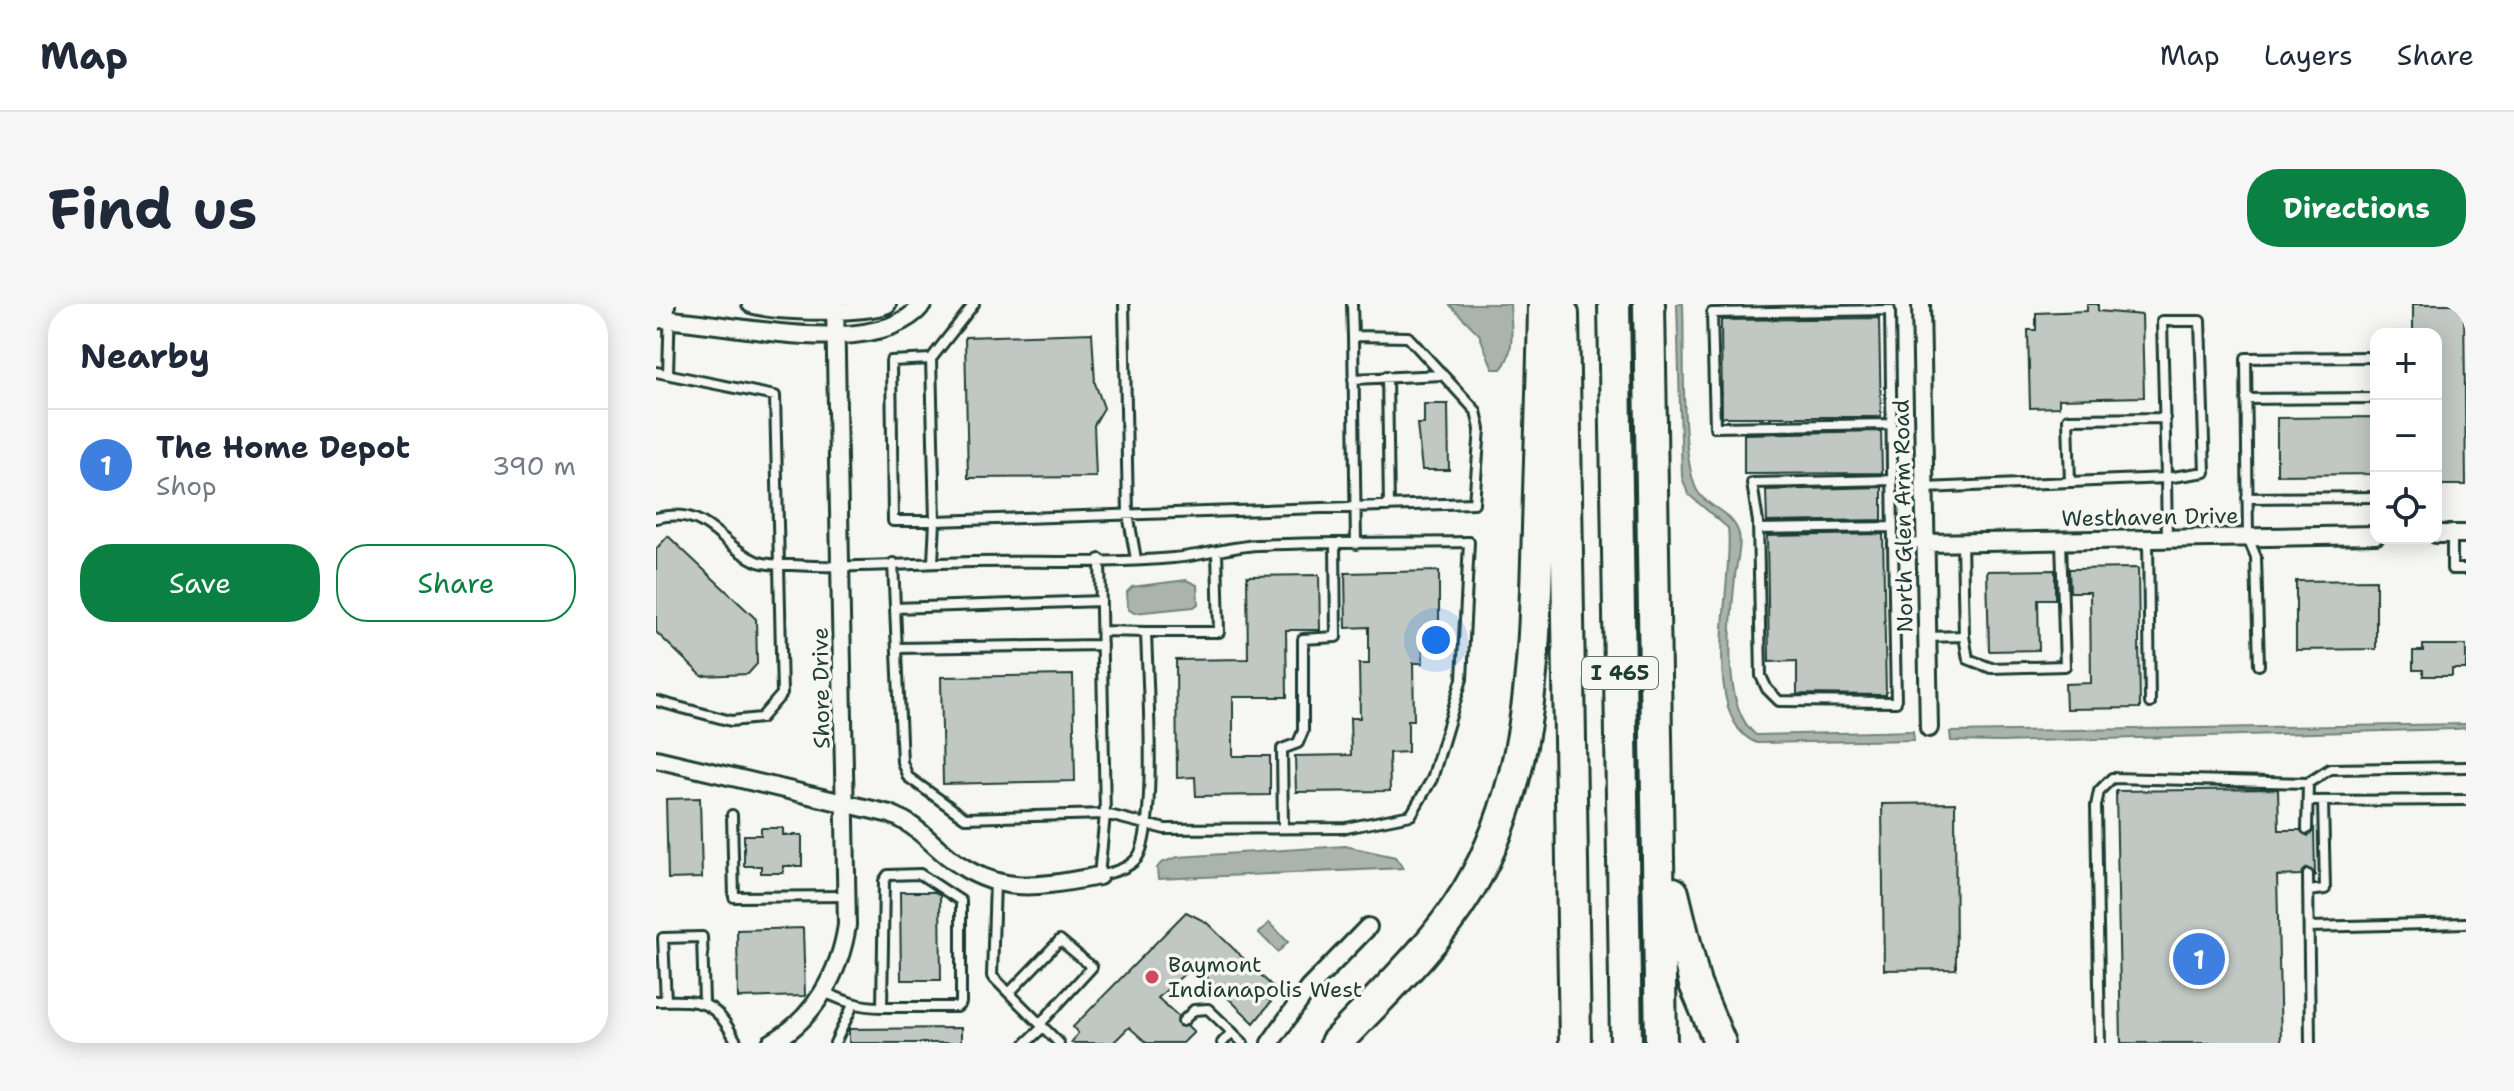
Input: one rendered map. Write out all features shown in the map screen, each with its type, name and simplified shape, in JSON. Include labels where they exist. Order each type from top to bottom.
[{"type":"highway","points":[[1336,1043],[1426,948],[1467,893],[1492,842],[1515,776],[1529,707],[1534,641],[1544,304]]},
{"type":"highway","name":"I 465","points":[[1563,304],[1575,1043]]},
{"type":"highway","name":"I 465","points":[[1614,304],[1626,1043]]},
{"type":"highway","points":[[1649,304],[1661,1043]]},
{"type":"highway","points":[[1658,769],[1671,884],[1681,933],[1695,984],[1720,1043]]},
{"type":"street","points":[[751,304],[769,308],[866,310],[887,304]]},
{"type":"street","points":[[665,314],[762,333],[881,332],[897,325],[923,304]]},
{"type":"street","name":"North Glen Arm Road","points":[[1921,304],[1929,728]]},
{"type":"street","name":"Shore Drive","points":[[771,1043],[795,1025],[824,992],[843,946],[849,896],[835,307]]},
{"type":"street","name":"Westhaven Drive","points":[[1925,543],[2370,535]]},
{"type":"street","points":[[656,759],[899,817],[923,832],[966,869],[995,882],[1034,887],[1099,876]]},
{"type":"street","points":[[1270,1043],[1308,989],[1368,927]]},
{"type":"lane","points":[[933,562],[935,521],[931,359],[974,304]]},
{"type":"lane","points":[[1124,304],[1128,514],[1136,559]]},
{"type":"lane","points":[[1352,304],[1356,544]]},
{"type":"lane","points":[[1891,424],[1715,427],[1712,313],[1890,310],[1896,702],[1786,704],[1767,689],[1761,676],[1758,529],[1752,483],[1891,480]]},
{"type":"lane","points":[[665,314],[668,374]]},
{"type":"lane","points":[[1925,488],[2166,478],[2205,472],[2200,321],[2162,321],[2165,418],[2166,478],[2167,539]]},
{"type":"lane","points":[[931,359],[891,361],[893,521],[1474,503],[1480,429],[1476,411],[1408,337],[1353,336]]},
{"type":"lane","points":[[2259,665],[2256,557],[2248,538],[2246,358],[2370,357]]},
{"type":"lane","points":[[656,372],[775,396],[782,694],[761,718],[731,721],[656,701]]},
{"type":"lane","points":[[1353,379],[1443,375]]},
{"type":"lane","points":[[1387,376],[1389,506]]},
{"type":"lane","points":[[2246,399],[2370,398]]},
{"type":"lane","points":[[2070,482],[2068,419],[2165,418]]},
{"type":"lane","points":[[2247,498],[2370,497]]},
{"type":"lane","points":[[656,518],[669,514],[705,521],[757,562],[778,564],[1173,558],[1254,545],[1469,542],[1462,679],[1432,779],[1411,815],[1346,828],[1148,826],[1105,814],[965,818],[908,777],[902,762],[893,563]]},
{"type":"lane","points":[[1758,529],[1893,527]]},
{"type":"lane","points":[[2451,534],[2452,569],[2466,569]]},
{"type":"lane","points":[[2148,539],[2150,703]]},
{"type":"lane","points":[[1962,542],[1964,636],[1968,659],[1984,666],[2065,666],[2061,541]]},
{"type":"lane","points":[[1893,544],[1925,543]]},
{"type":"lane","points":[[1283,828],[1282,749],[1298,743],[1303,731],[1303,639],[1336,637],[1335,544]]},
{"type":"lane","points":[[1102,631],[1219,632],[1217,551]]},
{"type":"lane","points":[[1100,559],[1105,814],[1099,876],[1124,869],[1136,860],[1148,826],[1146,632]]},
{"type":"lane","points":[[895,608],[1101,601]]},
{"type":"lane","points":[[1927,637],[1964,636]]},
{"type":"lane","points":[[897,648],[1102,645]]},
{"type":"lane","points":[[2100,1043],[2096,806],[2099,791],[2112,778],[2308,783],[2330,769],[2466,767]]},
{"type":"lane","points":[[2307,829],[2308,783]]},
{"type":"lane","points":[[2308,801],[2466,800]]},
{"type":"lane","points":[[2308,891],[2325,889],[2323,801]]},
{"type":"lane","points":[[732,815],[734,897],[849,896]]},
{"type":"lane","points":[[824,992],[853,1005],[882,1007],[957,1007],[961,1003],[961,901],[912,872],[888,875],[884,881],[882,1007]]},
{"type":"lane","points":[[2308,875],[2310,1043]]},
{"type":"lane","points":[[995,882],[992,976],[1059,1043]]},
{"type":"lane","points":[[2309,927],[2466,923]]},
{"type":"lane","points":[[704,1002],[702,937],[663,938],[661,1001],[704,1002],[716,1009],[737,1043]]},
{"type":"lane","points":[[1009,993],[1060,940],[1092,967],[1026,1043]]},
{"type":"lane","points":[[835,1043],[853,1005]]},
{"type":"lane","points":[[1183,1021],[1194,1010],[1208,1009],[1243,1043]]},
{"type":"lane","points":[[1222,1043],[1232,1032]]},
{"type":"shaded area","points":[[1449,304],[1510,304],[1511,347],[1501,369],[1493,369],[1479,334]]},
{"type":"shaded area","points":[[1677,304],[1683,304],[1685,423],[1690,469],[1699,493],[1730,519],[1740,539],[1730,660],[1737,704],[1745,722],[1756,735],[1913,731],[1914,740],[1757,743],[1739,729],[1728,706],[1723,677],[1728,528],[1688,494],[1682,477]]},
{"type":"shaded area","points":[[1186,580],[1197,585],[1198,604],[1194,607],[1134,613],[1128,609],[1127,592],[1132,587]]},
{"type":"shaded area","points":[[2466,724],[2466,728],[2455,729],[2001,742],[1951,741],[1950,732]]},
{"type":"shaded area","points":[[1345,846],[1395,857],[1403,868],[1158,879],[1157,868],[1161,863],[1178,857]]},
{"type":"shaded area","points":[[1269,923],[1288,942],[1278,952],[1259,933]]},
{"type":"building","points":[[2087,304],[2098,304],[2098,311],[2142,315],[2144,397],[2059,399],[2059,407],[2030,408],[2028,330],[2036,330],[2036,313],[2087,311]]},
{"type":"building","points":[[2413,304],[2464,304],[2466,485],[2442,485],[2442,328],[2413,328]]},
{"type":"building","points":[[1879,318],[1881,417],[1722,417],[1721,320]]},
{"type":"building","points":[[1092,333],[1095,383],[1104,408],[1094,425],[1096,477],[968,478],[965,337]]},
{"type":"building","points":[[1424,404],[1448,404],[1449,470],[1422,470],[1417,424],[1424,424]]},
{"type":"building","points":[[2370,417],[2370,474],[2277,475],[2277,418]]},
{"type":"building","points":[[1881,431],[1882,473],[1744,474],[1744,434]]},
{"type":"building","points":[[1882,487],[1882,520],[1767,522],[1766,490]]},
{"type":"building","points":[[1883,534],[1886,695],[1797,694],[1797,661],[1769,662],[1767,536]]},
{"type":"building","points":[[668,536],[756,619],[757,664],[748,674],[702,676],[656,632],[656,549]]},
{"type":"building","points":[[2138,568],[2140,708],[2066,709],[2065,684],[2091,683],[2090,592],[2070,592],[2069,569]]},
{"type":"building","points":[[2055,570],[2055,599],[2038,599],[2039,650],[1989,651],[1987,571]]},
{"type":"building","points":[[1439,571],[1439,627],[1422,627],[1423,663],[1413,663],[1414,720],[1408,720],[1408,752],[1389,753],[1390,791],[1296,792],[1295,756],[1351,755],[1350,718],[1360,718],[1359,664],[1369,664],[1369,627],[1346,628],[1345,573]]},
{"type":"building","points":[[1319,575],[1320,630],[1286,630],[1287,697],[1233,697],[1233,756],[1270,756],[1270,795],[1196,796],[1195,777],[1177,778],[1176,660],[1248,659],[1247,576]]},
{"type":"building","points":[[2376,580],[2376,649],[2296,650],[2296,581]]},
{"type":"building","points":[[2423,645],[2466,645],[2466,669],[2452,669],[2452,676],[2423,676],[2423,670],[2413,670],[2413,651],[2423,651]]},
{"type":"building","points":[[1073,675],[1075,781],[943,784],[941,677]]},
{"type":"building","points":[[2278,789],[2279,830],[2300,830],[2308,836],[2314,829],[2315,875],[2307,868],[2301,875],[2277,876],[2281,1043],[2121,1043],[2116,791]]},
{"type":"building","points":[[700,798],[702,878],[668,879],[666,799]]},
{"type":"building","points":[[1955,803],[1956,969],[1884,970],[1882,804]]},
{"type":"building","points":[[761,828],[783,828],[783,835],[802,835],[802,866],[783,866],[783,873],[761,873],[761,866],[744,866],[744,835],[761,835]]},
{"type":"building","points":[[900,892],[935,892],[940,896],[941,980],[901,980]]},
{"type":"building","name":"Baymont Indianapolis West","points":[[1186,912],[1206,922],[1274,988],[1266,997],[1271,1002],[1254,1023],[1194,965],[1158,998],[1178,1016],[1179,1026],[1188,1026],[1194,1032],[1183,1043],[1147,1043],[1129,1027],[1113,1043],[1071,1043],[1078,1033],[1073,1027]]},
{"type":"building","points":[[803,928],[805,996],[738,998],[737,930]]},
{"type":"building","points":[[961,1028],[961,1043],[849,1043],[849,1029]]},
{"type":"place","name":"The Home Depot","points":[[2199,959]]},
{"type":"place","name":"Baymont Indianapolis West","points":[[1152,977]]}]
